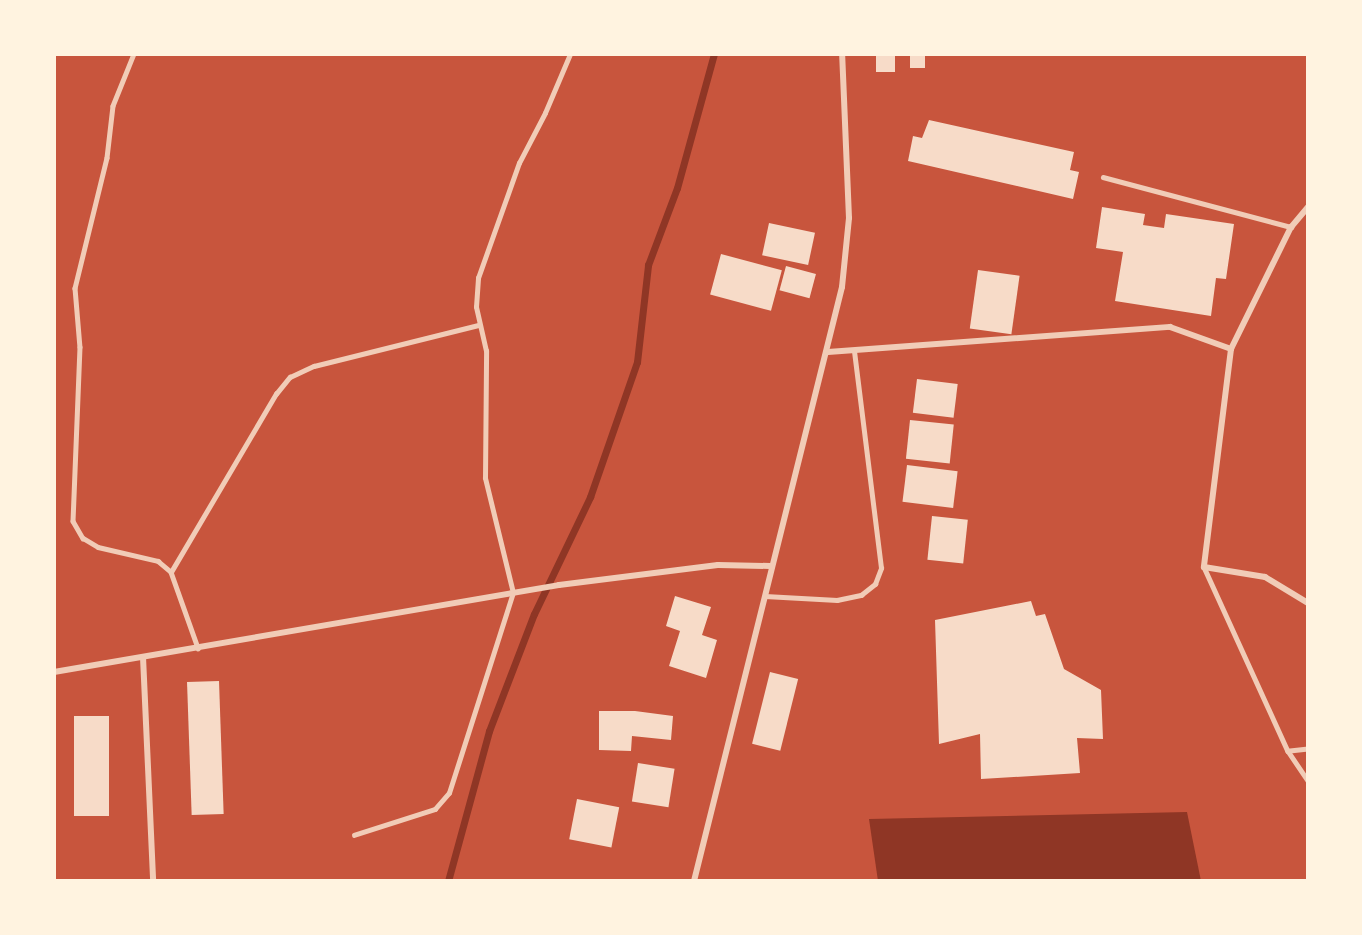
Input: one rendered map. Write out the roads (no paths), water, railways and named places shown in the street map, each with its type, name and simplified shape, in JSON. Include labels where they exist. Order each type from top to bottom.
[{"type":"street","points":[[694,881],[770,566],[828,352],[842,287],[849,218],[842,54]]},
{"type":"street","points":[[1308,207],[1291,227],[1231,350],[1204,567],[1265,577],[1308,603]]},
{"type":"street","points":[[828,352],[1170,327],[1231,350]]},
{"type":"street","points":[[54,672],[559,585],[718,565],[770,566]]},
{"type":"street","points":[[143,657],[153,881]]},
{"type":"lane","points":[[134,54],[113,106],[107,158],[75,288],[80,347],[73,521],[83,538],[98,547],[158,561],[171,572],[198,648]]},
{"type":"lane","points":[[354,835],[435,809],[449,793],[513,593],[485,478],[486,351],[484,336],[478,325],[478,278],[519,163],[545,113],[570,54]]},
{"type":"lane","points":[[1103,177],[1291,227]]},
{"type":"lane","points":[[171,572],[276,394],[290,377],[314,366],[478,325]]},
{"type":"lane","points":[[763,596],[837,600],[861,595],[875,584],[882,568],[854,351]]},
{"type":"lane","points":[[1204,567],[1288,751],[1308,781]]},
{"type":"lane","points":[[1288,751],[1308,750]]},
{"type":"waterway","points":[[448,881],[489,731],[534,614],[590,497],[637,362],[648,265],[677,188],[714,54]]}]
